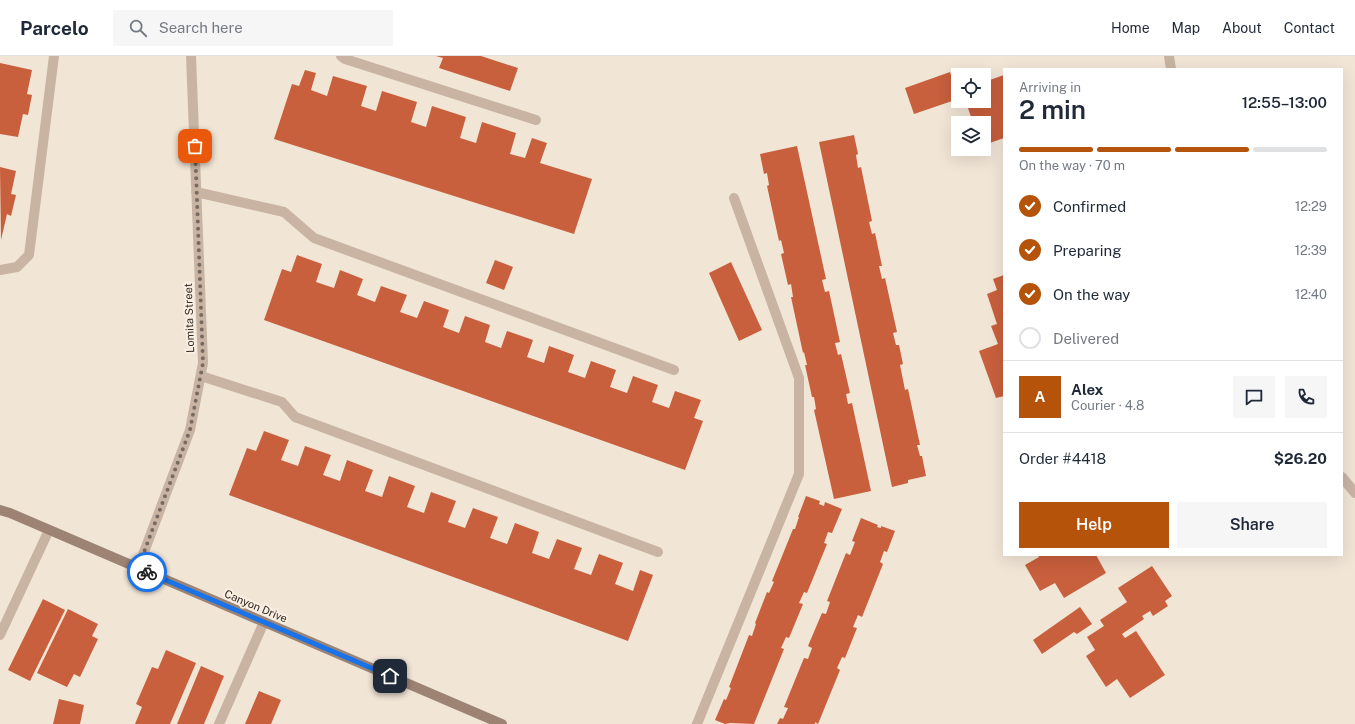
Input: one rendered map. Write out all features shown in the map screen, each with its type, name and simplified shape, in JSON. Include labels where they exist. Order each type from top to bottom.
[{"type":"main road","name":"Canyon Drive","points":[[0,510],[502,724]]},
{"type":"street","points":[[0,270],[17,267],[29,254],[54,56]]},
{"type":"street","name":"Lomita Street","points":[[138,568],[190,430],[203,363],[191,56]]},
{"type":"street","points":[[341,56],[345,59],[536,120]]},
{"type":"street","points":[[1169,56],[1172,68]]},
{"type":"street","points":[[196,192],[284,212],[314,238],[674,370]]},
{"type":"street","points":[[698,724],[799,474],[799,378],[734,198]]},
{"type":"street","points":[[201,376],[282,402],[295,416],[658,552]]},
{"type":"street","points":[[1343,478],[1355,494]]},
{"type":"street","points":[[0,635],[49,530]]},
{"type":"street","points":[[219,724],[264,622]]},
{"type":"building","points":[[436,56],[481,56],[518,68],[510,91],[439,68],[443,58]]},
{"type":"building","points":[[0,63],[32,70],[27,94],[32,95],[28,115],[23,114],[18,137],[0,134]]},
{"type":"building","points":[[305,70],[316,73],[311,90],[327,96],[333,76],[367,86],[361,106],[376,111],[382,91],[417,102],[411,122],[426,127],[432,106],[466,117],[460,138],[476,143],[482,122],[516,133],[510,154],[525,158],[532,138],[547,143],[540,163],[592,179],[574,234],[274,139],[292,84],[299,86]]},
{"type":"building","points":[[950,72],[951,101],[914,114],[905,88]]},
{"type":"building","points":[[1003,75],[1003,138],[991,143],[991,116],[971,116],[968,108],[991,108],[991,80]]},
{"type":"building","points":[[854,135],[858,154],[856,155],[858,168],[861,167],[872,221],[869,222],[872,234],[875,233],[882,266],[879,266],[882,279],[885,278],[897,332],[893,333],[896,345],[899,345],[903,364],[900,365],[905,390],[908,389],[920,445],[917,445],[920,456],[922,456],[926,476],[908,480],[908,483],[892,487],[819,142]]},
{"type":"building","points":[[797,146],[826,279],[822,280],[825,292],[829,291],[840,342],[835,343],[838,355],[841,354],[850,393],[846,394],[848,404],[852,403],[871,491],[834,499],[814,410],[816,409],[814,397],[812,397],[805,365],[807,365],[791,297],[793,297],[791,284],[788,285],[781,254],[784,253],[781,240],[779,241],[767,186],[769,185],[767,173],[764,174],[760,154]]},
{"type":"building","points":[[0,167],[16,171],[11,194],[16,195],[11,216],[7,214],[1,240]]},
{"type":"building","points":[[297,255],[322,264],[316,282],[334,288],[340,270],[363,279],[357,295],[375,302],[381,286],[407,295],[400,312],[417,318],[424,301],[449,310],[443,327],[459,333],[465,316],[490,325],[485,342],[501,348],[507,331],[533,340],[527,357],[544,363],[549,346],[574,355],[568,372],[585,378],[591,361],[616,370],[610,387],[627,393],[633,376],[658,385],[652,402],[669,408],[675,391],[701,400],[694,418],[703,421],[685,470],[264,320],[282,269],[291,272]]},
{"type":"building","points":[[495,260],[513,267],[504,290],[486,283]]},
{"type":"building","points":[[731,262],[762,330],[739,341],[709,273]]},
{"type":"building","points":[[1003,275],[1003,396],[996,398],[979,351],[998,344],[991,326],[997,324],[987,294],[997,290],[993,279]]},
{"type":"building","points":[[264,431],[289,440],[281,460],[298,466],[305,446],[331,455],[323,475],[340,481],[347,460],[373,470],[365,491],[382,497],[389,476],[415,486],[407,507],[424,513],[431,492],[456,501],[448,522],[465,528],[473,508],[498,517],[490,538],[507,544],[515,523],[539,532],[532,553],[549,559],[557,539],[582,548],[574,569],[591,575],[599,554],[623,563],[615,584],[633,591],[640,570],[653,575],[628,641],[229,495],[247,448],[256,451]]},
{"type":"building","points":[[806,496],[820,501],[819,504],[824,506],[825,502],[842,509],[832,533],[828,532],[824,543],[827,544],[807,593],[804,592],[799,603],[803,604],[789,638],[786,637],[781,648],[784,649],[754,724],[725,724],[715,720],[724,699],[726,700],[731,688],[729,687],[749,635],[752,636],[755,623],[767,592],[769,593],[774,582],[772,581],[793,529],[795,529]]},
{"type":"building","points":[[861,518],[878,525],[877,527],[881,528],[881,526],[895,531],[887,552],[884,551],[880,562],[883,564],[862,617],[858,615],[853,627],[857,628],[845,658],[842,657],[837,668],[840,670],[818,724],[815,722],[815,724],[777,724],[780,718],[783,719],[788,708],[784,707],[804,658],[808,659],[812,648],[808,646],[822,613],[826,614],[830,602],[827,601],[846,553],[850,555],[855,542],[852,541]]},
{"type":"building","points":[[1097,556],[1106,573],[1064,598],[1055,583],[1040,591],[1025,565],[1039,557]]},
{"type":"building","points":[[1152,566],[1172,596],[1165,601],[1168,606],[1153,616],[1150,611],[1142,616],[1144,619],[1122,634],[1125,638],[1136,631],[1165,675],[1130,698],[1117,679],[1106,687],[1086,656],[1095,650],[1087,637],[1104,626],[1100,620],[1127,602],[1118,588]]},
{"type":"building","points":[[43,599],[65,610],[30,681],[8,670]]},
{"type":"building","points":[[1080,607],[1092,624],[1077,634],[1074,632],[1042,654],[1033,640]]},
{"type":"building","points":[[68,609],[98,624],[92,636],[98,639],[80,677],[74,674],[67,687],[37,673]]},
{"type":"building","points":[[166,650],[196,663],[170,724],[135,724],[142,707],[136,704],[152,667],[158,669]]},
{"type":"building","points":[[201,666],[224,676],[204,724],[177,724]]},
{"type":"building","points":[[259,691],[281,700],[271,724],[245,724]]},
{"type":"building","points":[[59,699],[84,705],[80,724],[53,724]]},
{"type":"way so far","points":[[147,572],[138,568],[190,430],[203,363],[195,146]]},
{"type":"route","points":[[147,572],[390,676]]}]
